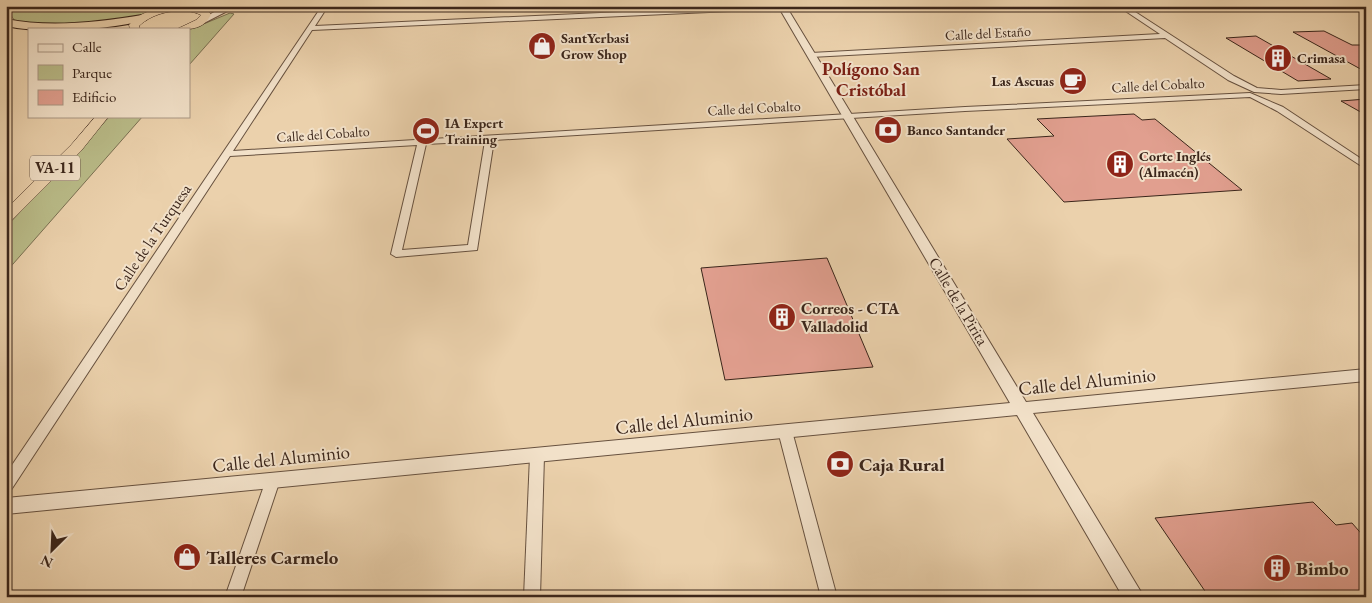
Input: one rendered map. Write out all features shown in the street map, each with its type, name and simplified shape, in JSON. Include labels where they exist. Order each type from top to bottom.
[{"type":"highway","points":[[6,12],[14,6]]},
{"type":"highway","points":[[6,22],[16,25],[37,26],[103,23],[142,18],[167,9],[197,12]]},
{"type":"highway","points":[[183,28],[197,12]]},
{"type":"highway","points":[[103,23],[135,28],[136,22],[142,18]]},
{"type":"highway","name":"VA-11","points":[[6,204],[62,149],[89,118]]},
{"type":"highway","name":"VA-11","points":[[6,218],[76,148],[100,118]]},
{"type":"street","points":[[197,12],[229,6]]},
{"type":"street","points":[[197,12],[233,6]]},
{"type":"street","name":"Calle de la Turquesa","points":[[6,486],[325,6]]},
{"type":"street","points":[[311,28],[800,6]]},
{"type":"street","points":[[1121,6],[1366,166]]},
{"type":"street","name":"Calle de la Pirita","points":[[782,7],[1134,597]]},
{"type":"street","name":"Calle del Estaño","points":[[811,55],[1167,36]]},
{"type":"street","name":"Calle del Cobalto","points":[[227,154],[975,108],[1366,87]]},
{"type":"street","name":"Calle del Cobalto","points":[[1251,92],[1265,96],[1280,92]]},
{"type":"street","points":[[1265,96],[1280,110]]},
{"type":"street","points":[[422,142],[396,254],[473,248],[490,138]]},
{"type":"street","name":"Calle del Aluminio","points":[[6,506],[1366,375]]},
{"type":"street","points":[[786,432],[830,597]]},
{"type":"street","points":[[532,597],[537,456]]},
{"type":"street","points":[[233,597],[273,480]]},
{"type":"green space","points":[[18,6],[152,6],[144,14],[129,19],[97,23],[60,24],[15,21],[10,14],[11,10]]},
{"type":"green space","points":[[230,13],[234,14],[190,64],[190,30]]},
{"type":"green space","points":[[108,118],[141,118],[6,272],[6,227]]},
{"type":"building","points":[[1324,31],[1352,45],[1366,45],[1366,72],[1293,32]]},
{"type":"building","name":"Crimasa","points":[[1256,36],[1331,79],[1298,81],[1226,38]]},
{"type":"building","points":[[1366,99],[1366,115],[1341,101]]},
{"type":"building","name":"Corte Inglés (Almacén)","points":[[1134,114],[1142,120],[1155,119],[1242,190],[1064,202],[1007,139],[1054,136],[1037,119]]},
{"type":"building","name":"Correos - CTA Valladolid","points":[[827,258],[873,367],[725,380],[701,268]]},
{"type":"building","name":"Bimbo","points":[[1313,502],[1336,525],[1352,523],[1366,539],[1366,597],[1209,597],[1155,518]]},
{"type":"place","name":"SantYerbasi Grow Shop","points":[[542,46]]},
{"type":"place","name":"Crimasa","points":[[1278,58]]},
{"type":"place","name":"Las Ascuas","points":[[1073,81]]},
{"type":"place","name":"Banco Santander","points":[[888,130]]},
{"type":"place","name":"IA Expert Training","points":[[426,131]]},
{"type":"place","name":"Corte Inglés (Almacén)","points":[[1120,164]]},
{"type":"place","name":"Correos - CTA Valladolid","points":[[782,317]]},
{"type":"place","name":"Caja Rural","points":[[840,464]]},
{"type":"place","name":"Talleres Carmelo","points":[[187,557]]},
{"type":"place","name":"Bimbo","points":[[1277,568]]},
{"type":"district","name":"Polígono San Cristóbal","points":[[871,79]]}]
